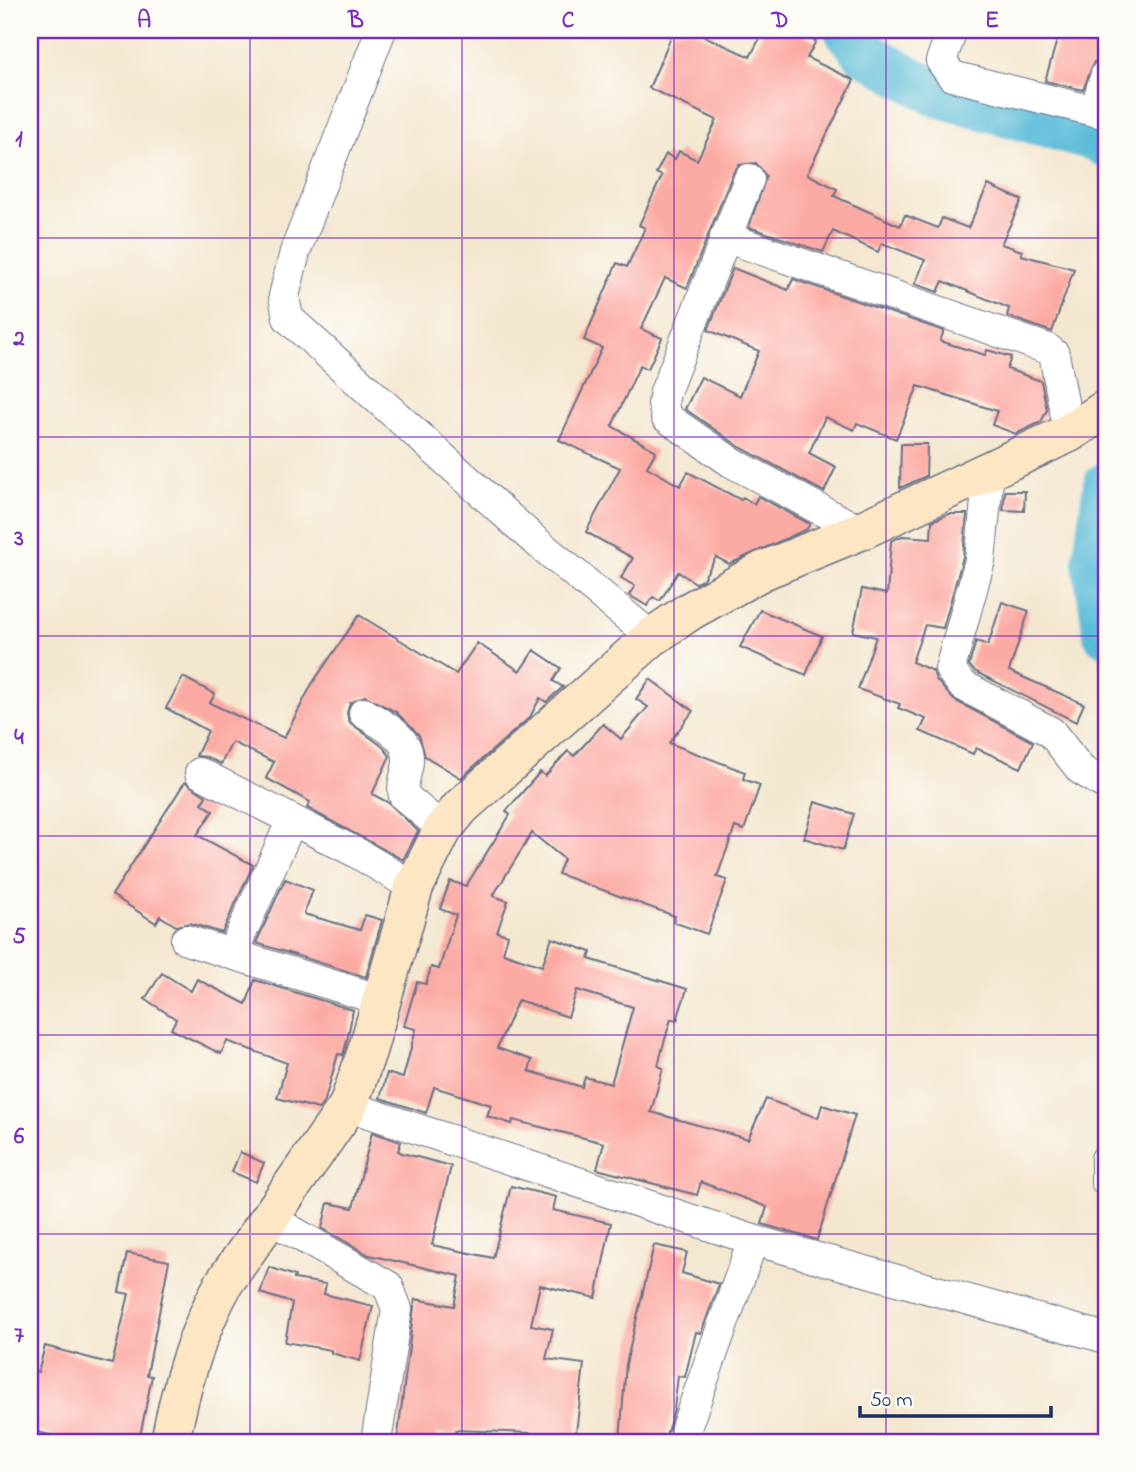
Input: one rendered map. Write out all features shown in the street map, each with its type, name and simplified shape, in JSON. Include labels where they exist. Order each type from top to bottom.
[{"type":"street","points":[[381,30],[295,252],[284,296],[288,318],[532,538],[652,637]]},
{"type":"street","points":[[952,30],[941,61],[952,76],[1101,112],[1106,74]]},
{"type":"street","points":[[749,179],[665,392],[663,404],[666,417],[731,462],[860,531]]},
{"type":"street","points":[[170,1442],[181,1388],[207,1314],[224,1283],[348,1106],[368,1048],[414,887],[443,829],[481,785],[652,637],[742,581],[860,531],[989,471],[1091,419],[1054,354],[1048,349],[724,237]]},
{"type":"street","points":[[989,471],[980,560],[950,669],[962,685],[1051,732],[1081,770],[1106,785]]},
{"type":"street","points":[[364,713],[403,741],[408,761],[403,783],[404,796],[443,829]]},
{"type":"street","points":[[200,773],[414,887]]},
{"type":"street","points":[[232,954],[292,820]]},
{"type":"street","points":[[186,940],[380,1000]]},
{"type":"street","points":[[348,1106],[753,1240],[1106,1338]]},
{"type":"street","points":[[1106,1159],[1106,1181]]},
{"type":"street","points":[[271,1219],[388,1286],[393,1293],[397,1309],[376,1442]]},
{"type":"street","points":[[681,1442],[753,1240]]},
{"type":"building","points":[[674,30],[691,30],[750,57],[764,30],[794,30],[816,41],[807,58],[854,80],[807,174],[837,189],[834,196],[900,226],[905,215],[938,228],[942,218],[968,228],[988,185],[1022,200],[1001,244],[1022,251],[1021,255],[1074,269],[1052,332],[1007,316],[1009,308],[943,281],[938,292],[915,284],[925,260],[882,243],[878,252],[833,231],[823,252],[749,227],[766,176],[756,163],[739,165],[733,173],[687,288],[665,278],[641,329],[662,338],[648,369],[640,365],[612,426],[656,451],[647,467],[680,486],[688,472],[741,500],[743,497],[754,504],[758,496],[810,524],[807,529],[729,564],[716,557],[703,579],[696,583],[678,572],[660,601],[653,597],[647,606],[629,595],[635,586],[621,578],[633,558],[586,532],[620,468],[559,440],[602,348],[584,340],[617,263],[627,267],[645,228],[639,225],[662,176],[656,173],[666,154],[675,159],[679,151],[697,160],[717,120],[649,88]]},
{"type":"building","points":[[1060,30],[1106,30],[1105,57],[1094,62],[1083,90],[1045,81]]},
{"type":"building","points":[[733,268],[788,290],[793,279],[944,331],[940,341],[985,355],[987,350],[1011,357],[1007,369],[1041,381],[1047,410],[1041,422],[1016,434],[992,425],[997,411],[918,386],[896,439],[857,423],[854,430],[825,417],[809,453],[836,467],[824,492],[740,447],[685,409],[701,377],[740,396],[759,351],[708,330]]},
{"type":"building","points":[[901,444],[927,444],[926,476],[900,488]]},
{"type":"building","points":[[1005,491],[1025,491],[1024,511],[1003,510]]},
{"type":"building","points":[[949,514],[967,514],[963,557],[943,628],[925,625],[912,662],[933,671],[936,680],[954,700],[1033,742],[1021,768],[976,748],[973,754],[920,731],[926,719],[898,708],[900,704],[858,689],[876,637],[853,632],[862,589],[887,594],[891,541],[902,536],[931,538],[932,521]]},
{"type":"building","points":[[1002,602],[1029,611],[1009,671],[1084,704],[1076,722],[974,671],[969,665],[976,641],[988,645]]},
{"type":"building","points":[[760,610],[822,636],[806,675],[740,647]]},
{"type":"building","points":[[359,615],[456,674],[477,643],[520,671],[534,650],[561,668],[553,681],[563,687],[546,702],[540,698],[530,717],[461,778],[425,756],[419,735],[396,712],[365,696],[350,703],[347,713],[349,722],[382,746],[390,756],[372,794],[389,803],[418,831],[403,860],[307,808],[310,802],[266,778],[274,762],[232,742],[221,764],[207,757],[196,756],[208,731],[166,708],[183,677],[215,694],[210,703],[284,738],[312,684]]},
{"type":"building","points":[[650,679],[693,711],[669,743],[745,772],[743,779],[760,785],[744,830],[735,827],[717,877],[727,880],[707,934],[673,922],[675,916],[558,874],[564,859],[532,833],[493,896],[508,901],[497,932],[508,935],[503,953],[542,966],[552,938],[591,952],[589,959],[687,989],[677,1020],[671,1019],[663,1046],[658,1066],[663,1068],[651,1112],[748,1139],[766,1099],[818,1118],[822,1105],[855,1115],[817,1240],[762,1224],[767,1207],[701,1182],[697,1195],[597,1169],[604,1143],[513,1120],[512,1124],[487,1116],[491,1105],[434,1087],[426,1113],[380,1098],[387,1073],[403,1078],[416,1029],[404,1026],[417,982],[426,984],[431,967],[439,969],[456,915],[440,909],[450,881],[466,886],[510,815],[506,811],[540,772],[545,776],[568,751],[574,756],[603,724],[621,739],[648,707],[636,699]],"holes":[[[577,990],[633,1007],[611,1084],[585,1077],[582,1087],[529,1071],[532,1060],[497,1048],[518,1000],[568,1017]]]},
{"type":"building","points":[[185,782],[206,796],[202,803],[213,811],[197,835],[253,865],[222,933],[190,923],[176,926],[160,916],[156,923],[112,895]]},
{"type":"building","points":[[815,802],[854,814],[843,850],[804,838]]},
{"type":"building","points":[[285,879],[313,890],[304,914],[360,930],[365,915],[382,920],[366,977],[256,943]]},
{"type":"building","points":[[162,973],[191,991],[197,979],[246,1004],[255,980],[353,1010],[343,1055],[338,1054],[325,1100],[319,1109],[277,1098],[287,1063],[227,1041],[221,1054],[171,1029],[176,1019],[145,999]]},
{"type":"building","points":[[372,1132],[401,1142],[398,1151],[402,1153],[451,1166],[432,1245],[493,1258],[511,1186],[556,1197],[553,1210],[611,1223],[596,1298],[540,1285],[531,1325],[553,1329],[546,1359],[584,1364],[575,1442],[530,1442],[531,1433],[456,1430],[456,1435],[437,1434],[436,1442],[397,1442],[415,1299],[454,1306],[460,1276],[369,1255],[322,1228],[328,1203],[353,1208]]},
{"type":"building","points":[[240,1152],[264,1163],[256,1182],[232,1172]]},
{"type":"building","points":[[654,1245],[687,1252],[682,1273],[719,1284],[701,1333],[696,1332],[685,1377],[678,1376],[674,1409],[664,1442],[620,1440],[626,1364]]},
{"type":"building","points":[[127,1253],[169,1261],[147,1375],[152,1376],[139,1442],[77,1442],[30,1430],[30,1370],[38,1372],[45,1346],[112,1364],[129,1294],[119,1292]]},
{"type":"building","points":[[269,1267],[295,1276],[294,1279],[326,1284],[324,1294],[373,1306],[360,1361],[331,1353],[331,1350],[285,1342],[292,1303],[260,1293]]},
{"type":"waterway","points":[[847,30],[865,53],[937,94],[1094,138],[1106,145]]},
{"type":"waterway","points":[[1106,485],[1095,563],[1106,634]]}]
